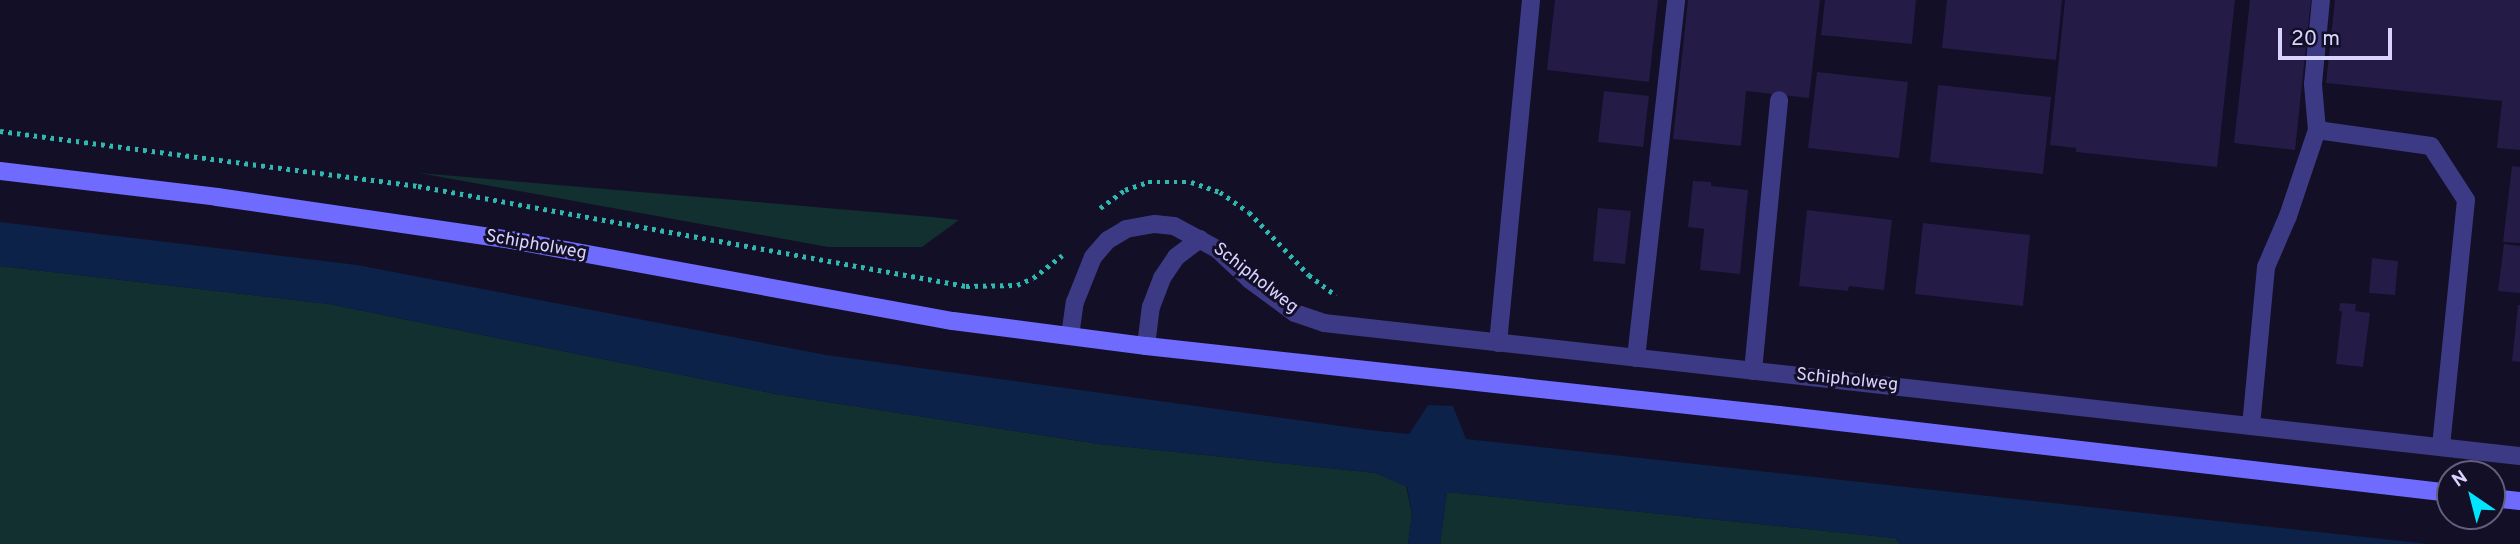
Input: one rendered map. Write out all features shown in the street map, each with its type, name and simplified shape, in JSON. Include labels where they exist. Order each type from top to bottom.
[{"type":"main road","name":"Schipholweg","points":[[0,171],[217,197],[511,240],[953,321],[1146,346],[2436,491]]},
{"type":"street","points":[[1498,343],[1531,0]]},
{"type":"street","points":[[1636,358],[1676,0]]},
{"type":"street","points":[[2251,426],[2266,267],[2288,216],[2317,130],[2313,84],[2322,0]]},
{"type":"street","points":[[1753,371],[1779,100]]},
{"type":"street","points":[[2317,130],[2431,146],[2466,200],[2441,447]]},
{"type":"street","name":"Schipholweg","points":[[1070,336],[1075,302],[1093,257],[1108,240],[1126,229],[1155,224],[1174,226],[1217,248],[1250,280],[1295,313],[1324,323],[2520,456]]},
{"type":"street","name":"Schipholweg","points":[[1146,346],[1151,307],[1162,278],[1175,257],[1200,239]]},
{"type":"path","name":"Schipholweg","points":[[0,131],[418,186],[967,286],[1001,288],[1033,278]]},
{"type":"green space","points":[[419,173],[959,220],[922,247],[828,247]]},
{"type":"green space","points":[[0,266],[329,304],[776,394],[1099,444],[1376,473],[1406,486],[1412,514],[1408,544],[0,544]]},
{"type":"green space","points":[[1447,492],[1895,538],[1900,544],[1440,544]]},
{"type":"water","points":[[0,222],[357,265],[826,355],[1369,430],[1409,434],[1428,405],[1453,406],[1466,439],[2429,544],[1900,544],[1895,538],[1447,492],[1440,544],[1408,544],[1412,514],[1407,487],[1376,473],[1099,444],[776,394],[329,304],[0,266]]},
{"type":"building","points":[[1555,0],[1658,0],[1649,82],[1547,70]]},
{"type":"building","points":[[1688,0],[1820,0],[1809,98],[1746,91],[1741,146],[1673,139]]},
{"type":"building","points":[[1825,0],[1916,0],[1912,44],[1821,35]]},
{"type":"building","points":[[1947,0],[2062,0],[2056,60],[1942,48]]},
{"type":"building","points":[[2065,0],[2235,0],[2217,167],[2076,152],[2076,148],[2050,145]]},
{"type":"building","points":[[2250,0],[2311,0],[2295,150],[2234,143]]},
{"type":"building","points":[[2335,0],[2520,0],[2520,150],[2497,148],[2502,101],[2326,83]]},
{"type":"building","points":[[1817,72],[1908,82],[1899,158],[1808,148]]},
{"type":"building","points":[[1938,85],[2051,97],[2043,174],[1930,162]]},
{"type":"building","points":[[1604,91],[1649,96],[1643,147],[1598,142]]},
{"type":"building","points":[[2512,166],[2520,167],[2520,243],[2503,242]]},
{"type":"building","points":[[1693,181],[1748,190],[1740,274],[1700,270],[1704,229],[1688,227]]},
{"type":"building","points":[[1598,208],[1631,211],[1625,264],[1593,261]]},
{"type":"building","points":[[1807,210],[1892,220],[1884,290],[1849,286],[1848,291],[1799,286]]},
{"type":"building","points":[[1923,223],[2030,235],[2023,306],[1915,294]]},
{"type":"building","points":[[2504,244],[2520,246],[2520,293],[2498,291]]},
{"type":"building","points":[[2372,258],[2398,261],[2395,295],[2369,293]]},
{"type":"building","points":[[2340,303],[2356,304],[2355,311],[2370,313],[2363,367],[2336,364],[2342,311],[2339,311]]},
{"type":"building","points":[[2520,305],[2520,362],[2512,361]]}]
